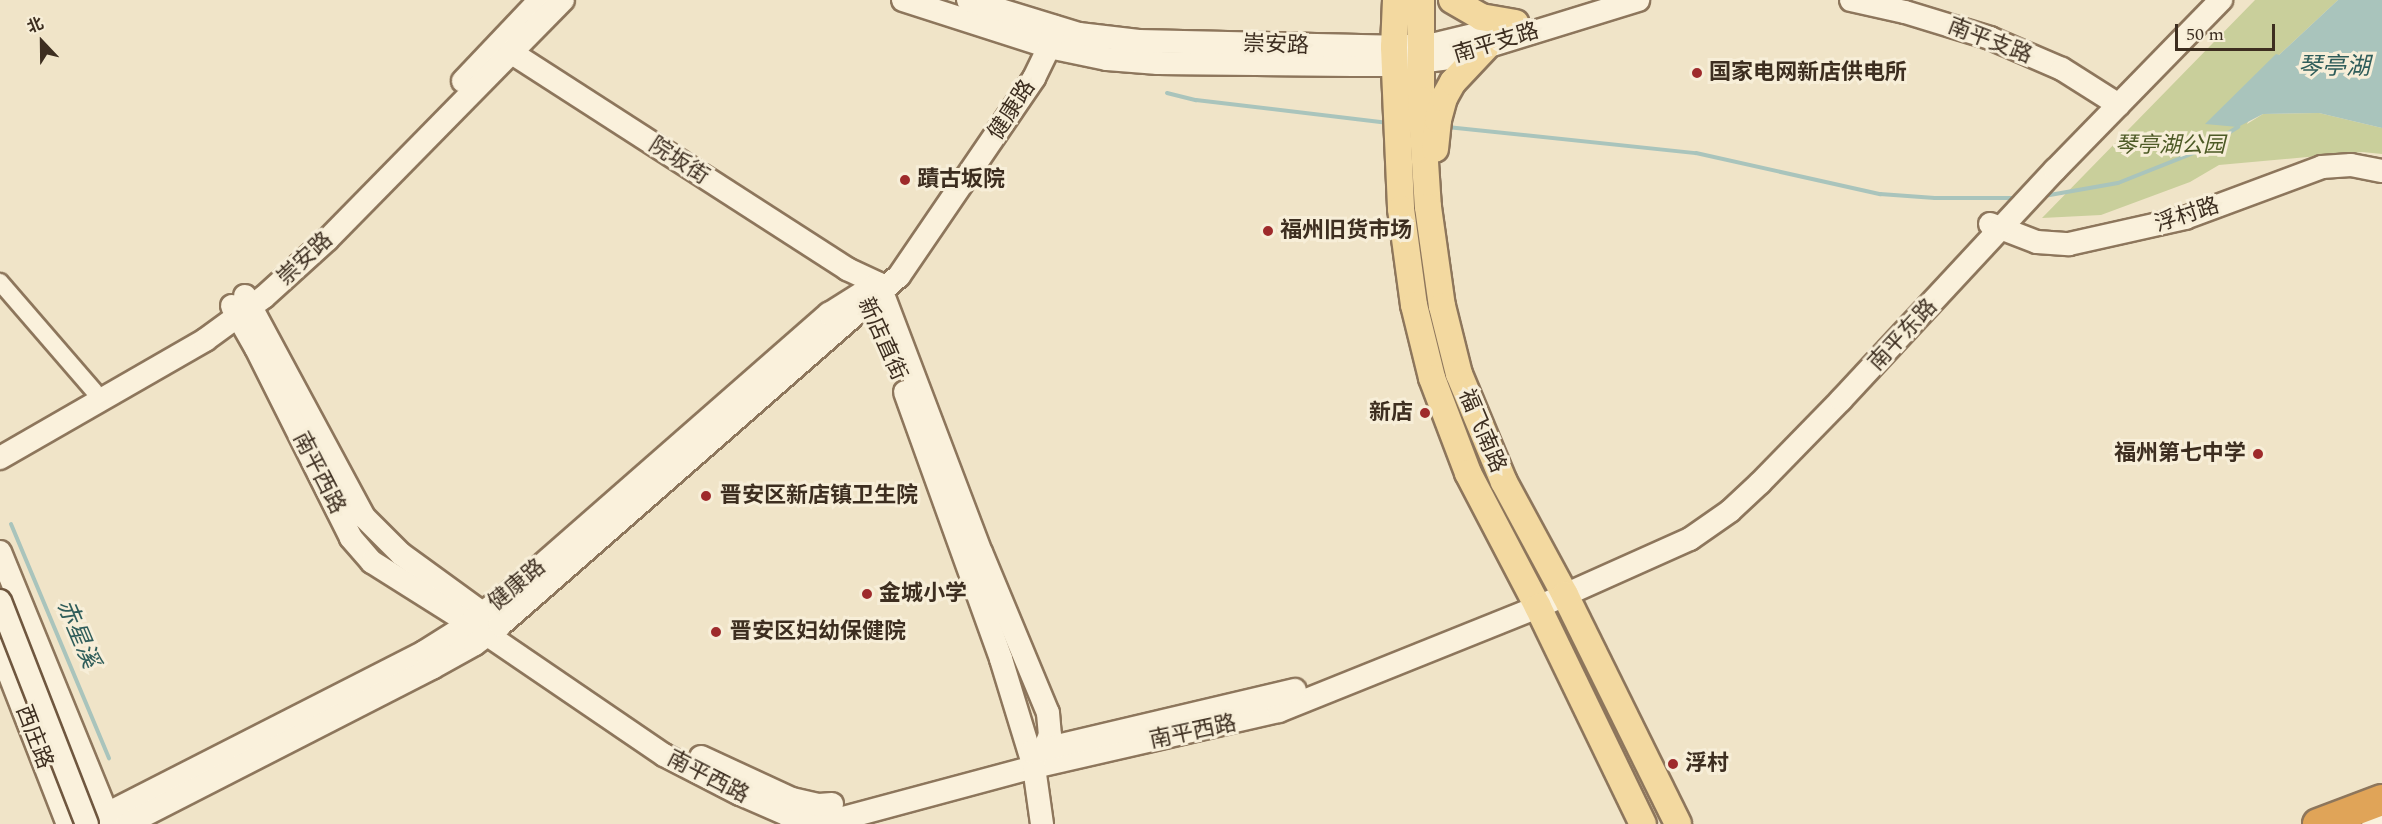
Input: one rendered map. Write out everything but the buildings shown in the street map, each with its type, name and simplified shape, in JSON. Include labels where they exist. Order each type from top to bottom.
[{"type":"highway","points":[[2318,824],[2382,800]]},
{"type":"main road","name":"福飞南路","points":[[1396,0],[1398,157],[1407,265],[1432,378],[1460,456],[1534,600],[1642,822]]},
{"type":"main road","name":"福飞南路","points":[[1422,0],[1421,54],[1433,99],[1428,159],[1428,207],[1442,306],[1459,374],[1504,482],[1561,588],[1678,824]]},
{"type":"main road","points":[[1452,0],[1481,16],[1515,24]]},
{"type":"main road","points":[[1433,99],[1453,82],[1485,48]]},
{"type":"street","name":"崇安路","points":[[0,458],[205,340],[343,208],[540,0]]},
{"type":"street","name":"崇安路","points":[[0,443],[242,307],[328,239],[563,0]]},
{"type":"street","points":[[903,0],[1051,37]]},
{"type":"street","points":[[968,0],[1051,37]]},
{"type":"street","name":"南平支路","points":[[1421,54],[1453,41],[1515,24],[1587,0]]},
{"type":"street","name":"南平支路","points":[[1421,54],[1485,48],[1638,0]]},
{"type":"street","name":"南平支路","points":[[1851,0],[1905,12],[1990,38],[2062,69],[2118,97]]},
{"type":"street","name":"南平支路","points":[[1920,0],[1975,18],[2058,56],[2118,97]]},
{"type":"street","name":"南平东路","points":[[1534,600],[1675,546],[1730,511],[1841,400],[2001,220],[2118,97],[2202,0]]},
{"type":"street","name":"南平东路","points":[[2118,97],[2221,0]]},
{"type":"street","name":"崇安路","points":[[1051,37],[1079,34],[1130,40],[1395,56]]},
{"type":"street","name":"崇安路","points":[[1051,37],[1089,56],[1158,63],[1421,54]]},
{"type":"street","name":"健康路","points":[[104,822],[424,652],[485,624],[878,289],[1034,78],[1051,37]]},
{"type":"street","name":"院坂街","points":[[512,53],[847,269]]},
{"type":"street","name":"浮村路","points":[[2001,220],[2046,244],[2069,244],[2185,218],[2322,167],[2351,165],[2382,171]]},
{"type":"street","name":"新店直街","points":[[847,269],[878,289],[885,337],[1037,756],[1042,824]]},
{"type":"street","points":[[0,282],[94,391]]},
{"type":"street","name":"南平西路","points":[[242,307],[357,546],[379,567],[485,624],[643,743],[740,794],[799,817],[824,819],[854,816],[1037,756],[1282,695],[1534,600]]},
{"type":"street","points":[[0,552],[104,822]]},
{"type":"street","points":[[0,601],[104,822]]},
{"type":"street","name":"西庄路","points":[[0,650],[67,824]]},
{"type":"street","points":[[0,666],[67,824]]},
{"type":"street","points":[[2373,824],[2382,822]]},
{"type":"green space","name":"琴亭湖公园","points":[[2255,0],[2338,0],[2279,55],[2247,124],[2263,114],[2319,113],[2382,128],[2382,154],[2362,152],[2219,165],[2190,182],[2101,215],[2042,218]]},
{"type":"water","name":"琴亭湖","points":[[2338,0],[2382,0],[2382,128],[2319,113],[2263,114],[2238,127],[2205,124],[2276,54],[2279,55]]},
{"type":"waterway","points":[[1167,93],[1196,100],[1389,123]]},
{"type":"waterway","points":[[1447,127],[1696,153],[1880,194],[1935,198],[2018,198]]},
{"type":"waterway","points":[[2044,196],[2118,183],[2201,150],[2238,127]]},
{"type":"waterway","name":"赤星溪","points":[[11,524],[109,758]]},
{"type":"place","name":"国家电网新店供电所","points":[[1697,73]]},
{"type":"place","name":"蹟古坂院","points":[[905,180]]},
{"type":"place","name":"福州旧货市场","points":[[1268,231]]},
{"type":"place","name":"新店","points":[[1425,413]]},
{"type":"place","name":"福州第七中学","points":[[2258,454]]},
{"type":"place","name":"晋安区新店镇卫生院","points":[[706,496]]},
{"type":"place","name":"金城小学","points":[[867,594]]},
{"type":"place","name":"晋安区妇幼保健院","points":[[716,632]]},
{"type":"place","name":"浮村","points":[[1673,764]]}]
